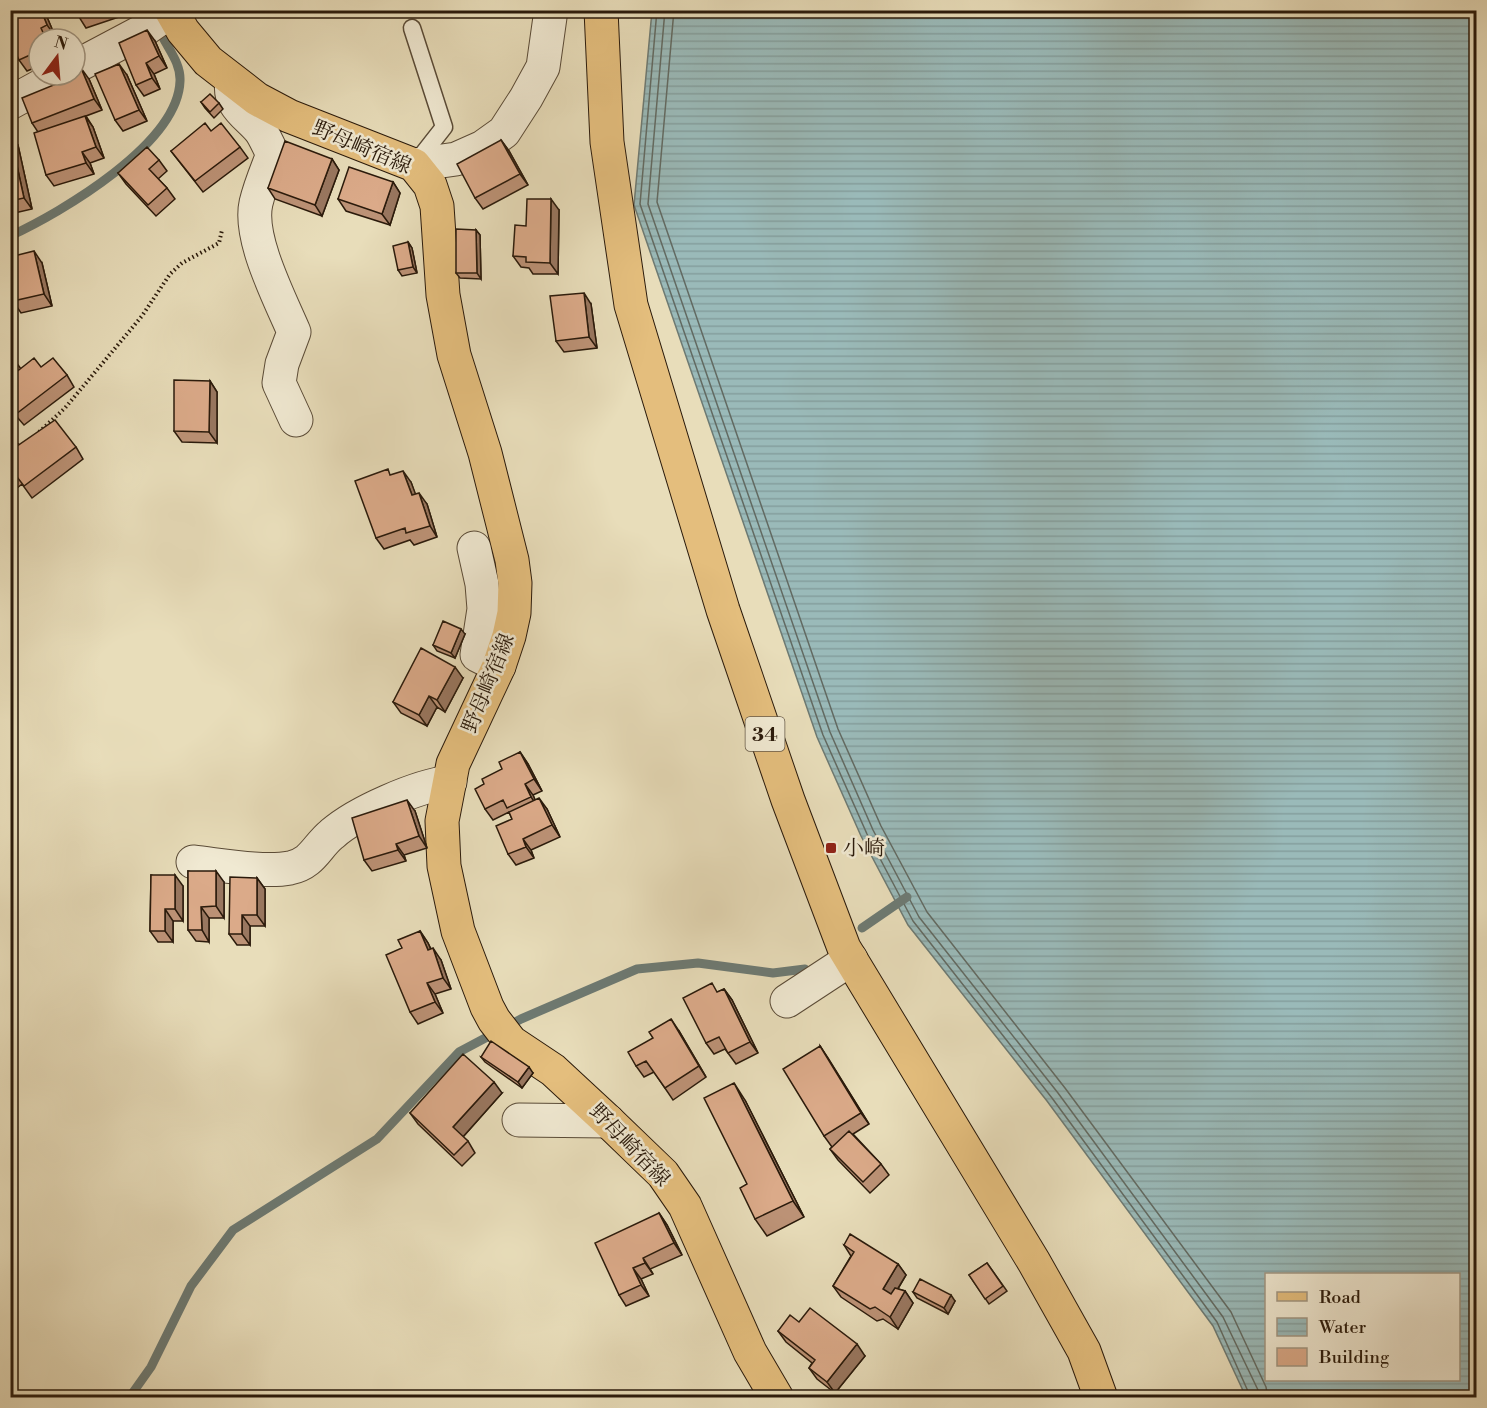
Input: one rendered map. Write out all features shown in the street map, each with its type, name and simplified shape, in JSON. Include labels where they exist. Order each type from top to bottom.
[{"type":"main road","name":"34","points":[[601,10],[607,142],[631,305],[723,610],[788,800],[844,948],[1034,1262],[1084,1351],[1101,1398]]},
{"type":"main road","name":"野母崎宿線","points":[[171,11],[208,61],[256,99],[289,116],[414,165],[430,185],[437,206],[443,295],[454,355],[485,453],[512,560],[515,582],[514,614],[499,666],[453,764],[442,821],[444,866],[458,931],[502,1031],[553,1070],[608,1120],[663,1174],[685,1206],[750,1352],[777,1398]]},
{"type":"street","points":[[414,165],[456,159],[483,147],[504,132],[543,67],[551,10]]},
{"type":"street","points":[[87,61],[141,32],[171,11]]},
{"type":"street","points":[[232,82],[231,88],[236,106],[260,130],[273,154],[255,205],[256,235],[273,284],[294,332],[282,364],[279,383],[296,420]]},
{"type":"street","points":[[10,102],[38,87]]},
{"type":"street","points":[[474,548],[482,584],[484,609],[477,656],[499,666]]},
{"type":"street","points":[[193,862],[273,869],[291,868],[308,861],[330,835],[352,818],[398,798],[450,782]]},
{"type":"street","points":[[787,1001],[851,959]]},
{"type":"street","points":[[519,1120],[608,1120]]},
{"type":"lane","points":[[412,28],[444,127],[414,165]]},
{"type":"path","points":[[10,449],[30,440],[65,408],[142,316],[170,274],[182,263],[219,243],[224,224]]},
{"type":"water","points":[[652,11],[1476,11],[1476,1397],[1246,1397],[1213,1326],[1047,1101],[908,925],[861,836],[817,737],[634,205]]},
{"type":"building","points":[[10,10],[41,10],[47,25],[27,27],[27,56],[19,60],[10,40]]},
{"type":"building","points":[[76,10],[98,10],[79,17]]},
{"type":"building","points":[[147,30],[159,56],[146,63],[152,78],[136,85],[119,43]]},
{"type":"building","points":[[119,64],[139,110],[115,120],[95,74]]},
{"type":"building","points":[[87,82],[94,99],[32,123],[22,98],[49,87],[87,87]]},
{"type":"building","points":[[210,94],[219,103],[210,112],[201,102]]},
{"type":"building","points":[[85,116],[96,147],[82,152],[86,163],[46,175],[34,133]]},
{"type":"building","points":[[205,123],[211,131],[221,123],[240,147],[195,181],[171,151]]},
{"type":"building","points":[[10,134],[24,198],[10,201]]},
{"type":"building","points":[[501,140],[520,174],[475,198],[457,164]]},
{"type":"building","points":[[285,141],[332,159],[315,205],[268,188]]},
{"type":"building","points":[[147,147],[159,160],[149,169],[167,188],[148,205],[118,173]]},
{"type":"building","points":[[349,167],[393,182],[382,214],[338,199]]},
{"type":"building","points":[[527,199],[551,199],[550,263],[526,262],[526,257],[513,256],[515,225],[526,226]]},
{"type":"building","points":[[456,229],[476,230],[477,273],[456,273]]},
{"type":"building","points":[[408,242],[413,267],[398,270],[393,246]]},
{"type":"building","points":[[34,251],[44,294],[13,301],[10,289],[10,257]]},
{"type":"building","points":[[584,293],[589,337],[556,341],[550,296]]},
{"type":"building","points":[[34,358],[41,367],[53,358],[67,375],[16,414],[10,408],[10,377]]},
{"type":"building","points":[[174,380],[210,381],[209,432],[174,431]]},
{"type":"building","points":[[55,420],[76,447],[24,486],[14,473],[10,476],[10,451]]},
{"type":"building","points":[[388,469],[390,475],[403,471],[412,495],[419,493],[430,526],[406,533],[405,528],[376,538],[355,481]]},
{"type":"building","points":[[443,621],[461,629],[451,653],[433,645]]},
{"type":"building","points":[[421,648],[455,667],[437,700],[429,696],[419,715],[393,702]]},
{"type":"building","points":[[520,752],[534,779],[525,784],[531,797],[507,808],[503,800],[485,809],[475,789],[484,784],[482,779],[502,769],[499,762]]},
{"type":"building","points":[[539,798],[552,825],[523,839],[526,847],[508,854],[496,826],[512,819],[509,812]]},
{"type":"building","points":[[407,800],[419,836],[396,844],[398,850],[364,860],[352,818]]},
{"type":"building","points":[[188,871],[216,871],[216,906],[201,907],[202,930],[188,930]]},
{"type":"building","points":[[151,875],[175,875],[175,909],[165,909],[165,931],[150,931]]},
{"type":"building","points":[[230,877],[257,878],[257,915],[242,915],[242,934],[229,934]]},
{"type":"building","points":[[420,931],[428,950],[433,948],[443,978],[427,983],[435,1002],[410,1012],[386,955],[402,948],[398,940]]},
{"type":"building","points":[[712,983],[717,992],[724,989],[750,1042],[728,1053],[719,1037],[706,1043],[683,998]]},
{"type":"building","points":[[671,1019],[699,1066],[665,1088],[646,1061],[636,1066],[628,1052],[653,1038],[649,1032]]},
{"type":"building","points":[[491,1041],[529,1067],[518,1082],[481,1057]]},
{"type":"building","points":[[820,1046],[861,1113],[824,1136],[783,1069]]},
{"type":"building","points":[[463,1054],[494,1082],[453,1127],[468,1141],[454,1155],[410,1113]]},
{"type":"building","points":[[734,1083],[793,1201],[755,1219],[740,1188],[747,1184],[704,1098]]},
{"type":"building","points":[[849,1131],[881,1164],[863,1182],[830,1149]]},
{"type":"building","points":[[659,1213],[674,1243],[643,1258],[645,1263],[633,1268],[641,1285],[619,1295],[595,1243]]},
{"type":"building","points":[[850,1234],[898,1264],[883,1289],[891,1294],[895,1288],[905,1291],[890,1317],[875,1307],[870,1309],[833,1286],[854,1252],[844,1245]]},
{"type":"building","points":[[987,1263],[1003,1286],[985,1299],[969,1275]]},
{"type":"building","points":[[920,1279],[951,1295],[944,1308],[913,1292]]},
{"type":"building","points":[[810,1308],[857,1344],[827,1382],[809,1368],[815,1360],[778,1331],[790,1315],[799,1322]]},
{"type":"waterway","points":[[10,236],[58,211],[114,173],[160,128],[174,105],[180,74],[158,27]]},
{"type":"waterway","points":[[862,928],[907,897]]},
{"type":"waterway","points":[[129,1398],[151,1367],[191,1286],[233,1230],[377,1139],[459,1052],[521,1019],[637,969],[698,963],[773,973],[805,969]]},
{"type":"place","name":"小崎","points":[[831,848]]}]
